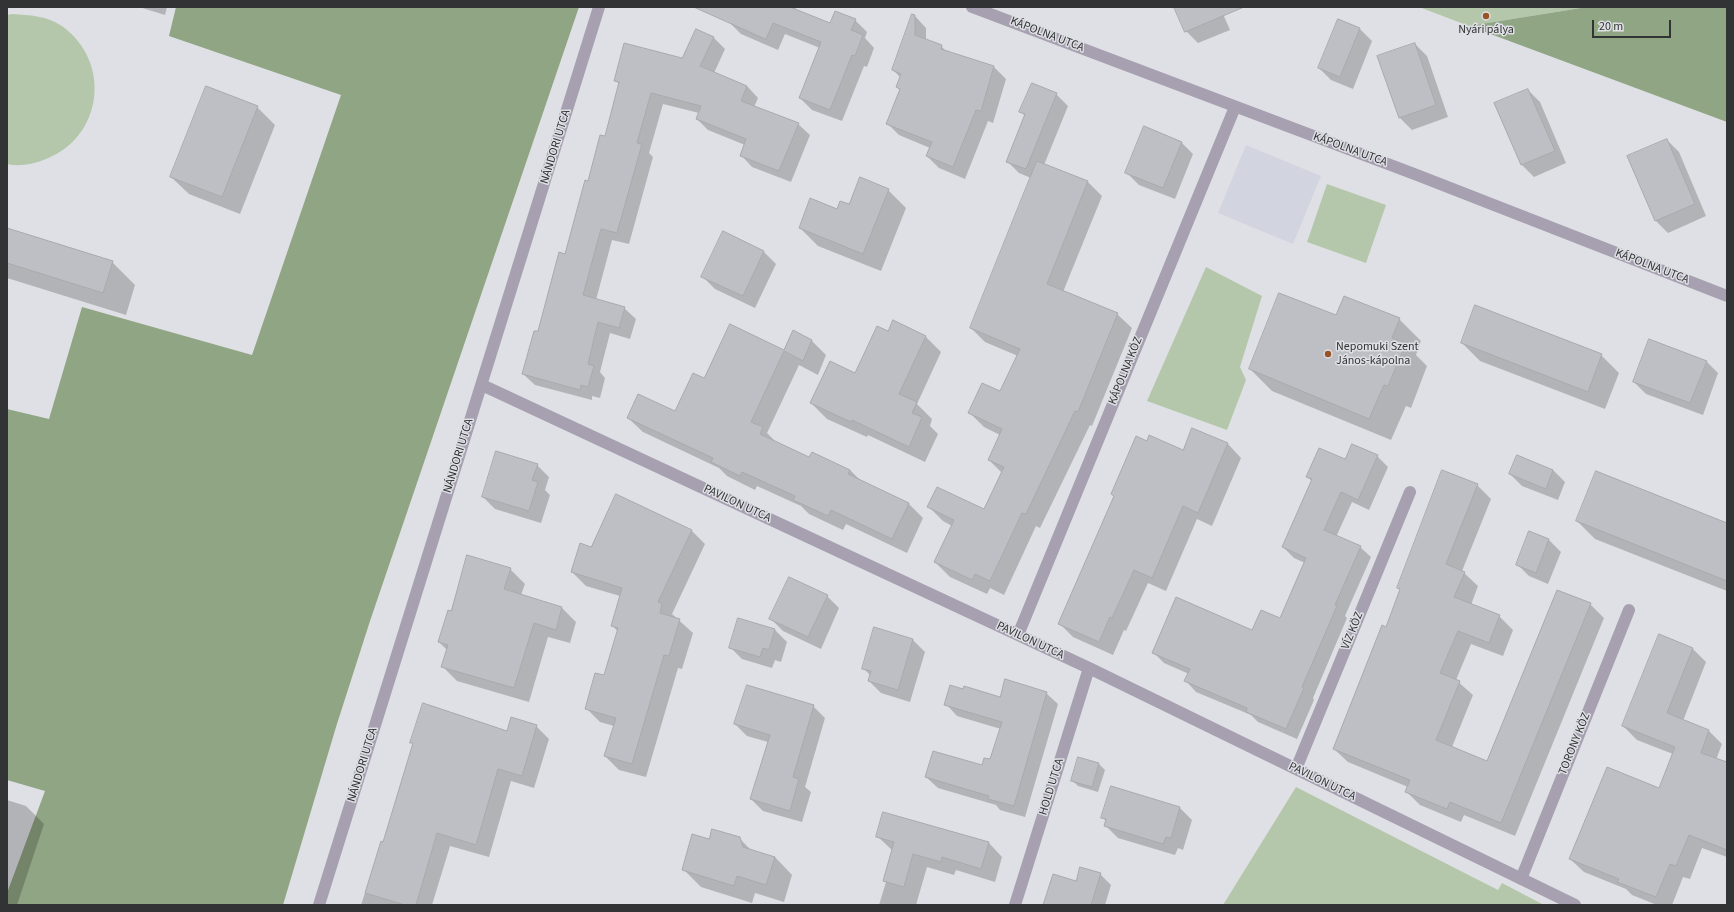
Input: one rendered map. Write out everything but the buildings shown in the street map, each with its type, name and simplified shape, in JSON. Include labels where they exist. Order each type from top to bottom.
[{"type":"street","name":"NÁNDORI UTCA","points":[[319,905],[599,7]]},
{"type":"street","name":"KÁPOLNA UTCA","points":[[972,7],[1417,175],[1727,296]]},
{"type":"street","name":"KÁPOLNA KÖZ","points":[[1018,635],[1235,107]]},
{"type":"street","name":"PAVILON UTCA","points":[[482,385],[1089,668],[1575,905]]},
{"type":"street","name":"VÍZ KÖZ","points":[[1296,769],[1410,492]]},
{"type":"street","name":"TORONY KÖZ","points":[[1521,879],[1629,610]]},
{"type":"street","name":"HOLD UTCA","points":[[1015,905],[1089,668]]},
{"type":"shaded area","points":[[1246,145],[1321,176],[1293,244],[1218,213]]},
{"type":"green space","points":[[176,7],[579,7],[370,621],[336,727],[283,905],[7,905],[7,893],[45,791],[7,780],[7,409],[49,419],[82,307],[252,355],[341,95],[169,36]]},
{"type":"green space","name":"Nyári pálya","points":[[1419,7],[1587,7],[1469,26]]},
{"type":"green space","points":[[1587,7],[1727,7],[1727,122],[1469,26]]},
{"type":"green space","points":[[12,14],[44,18],[62,26],[78,41],[89,59],[94,78],[94,98],[89,117],[80,134],[65,148],[46,159],[32,164],[7,164],[7,15]]},
{"type":"green space","points":[[1327,184],[1386,205],[1366,263],[1307,242]]},
{"type":"green space","points":[[1206,267],[1262,296],[1240,367],[1246,380],[1227,430],[1147,401]]},
{"type":"green space","points":[[1296,787],[1498,890],[1502,883],[1544,905],[1223,905]]},
{"type":"place","name":"Nyári pálya","points":[[1486,16]]},
{"type":"place","name":"Nepomuki Szent János-kápolna","points":[[1328,354]]}]
